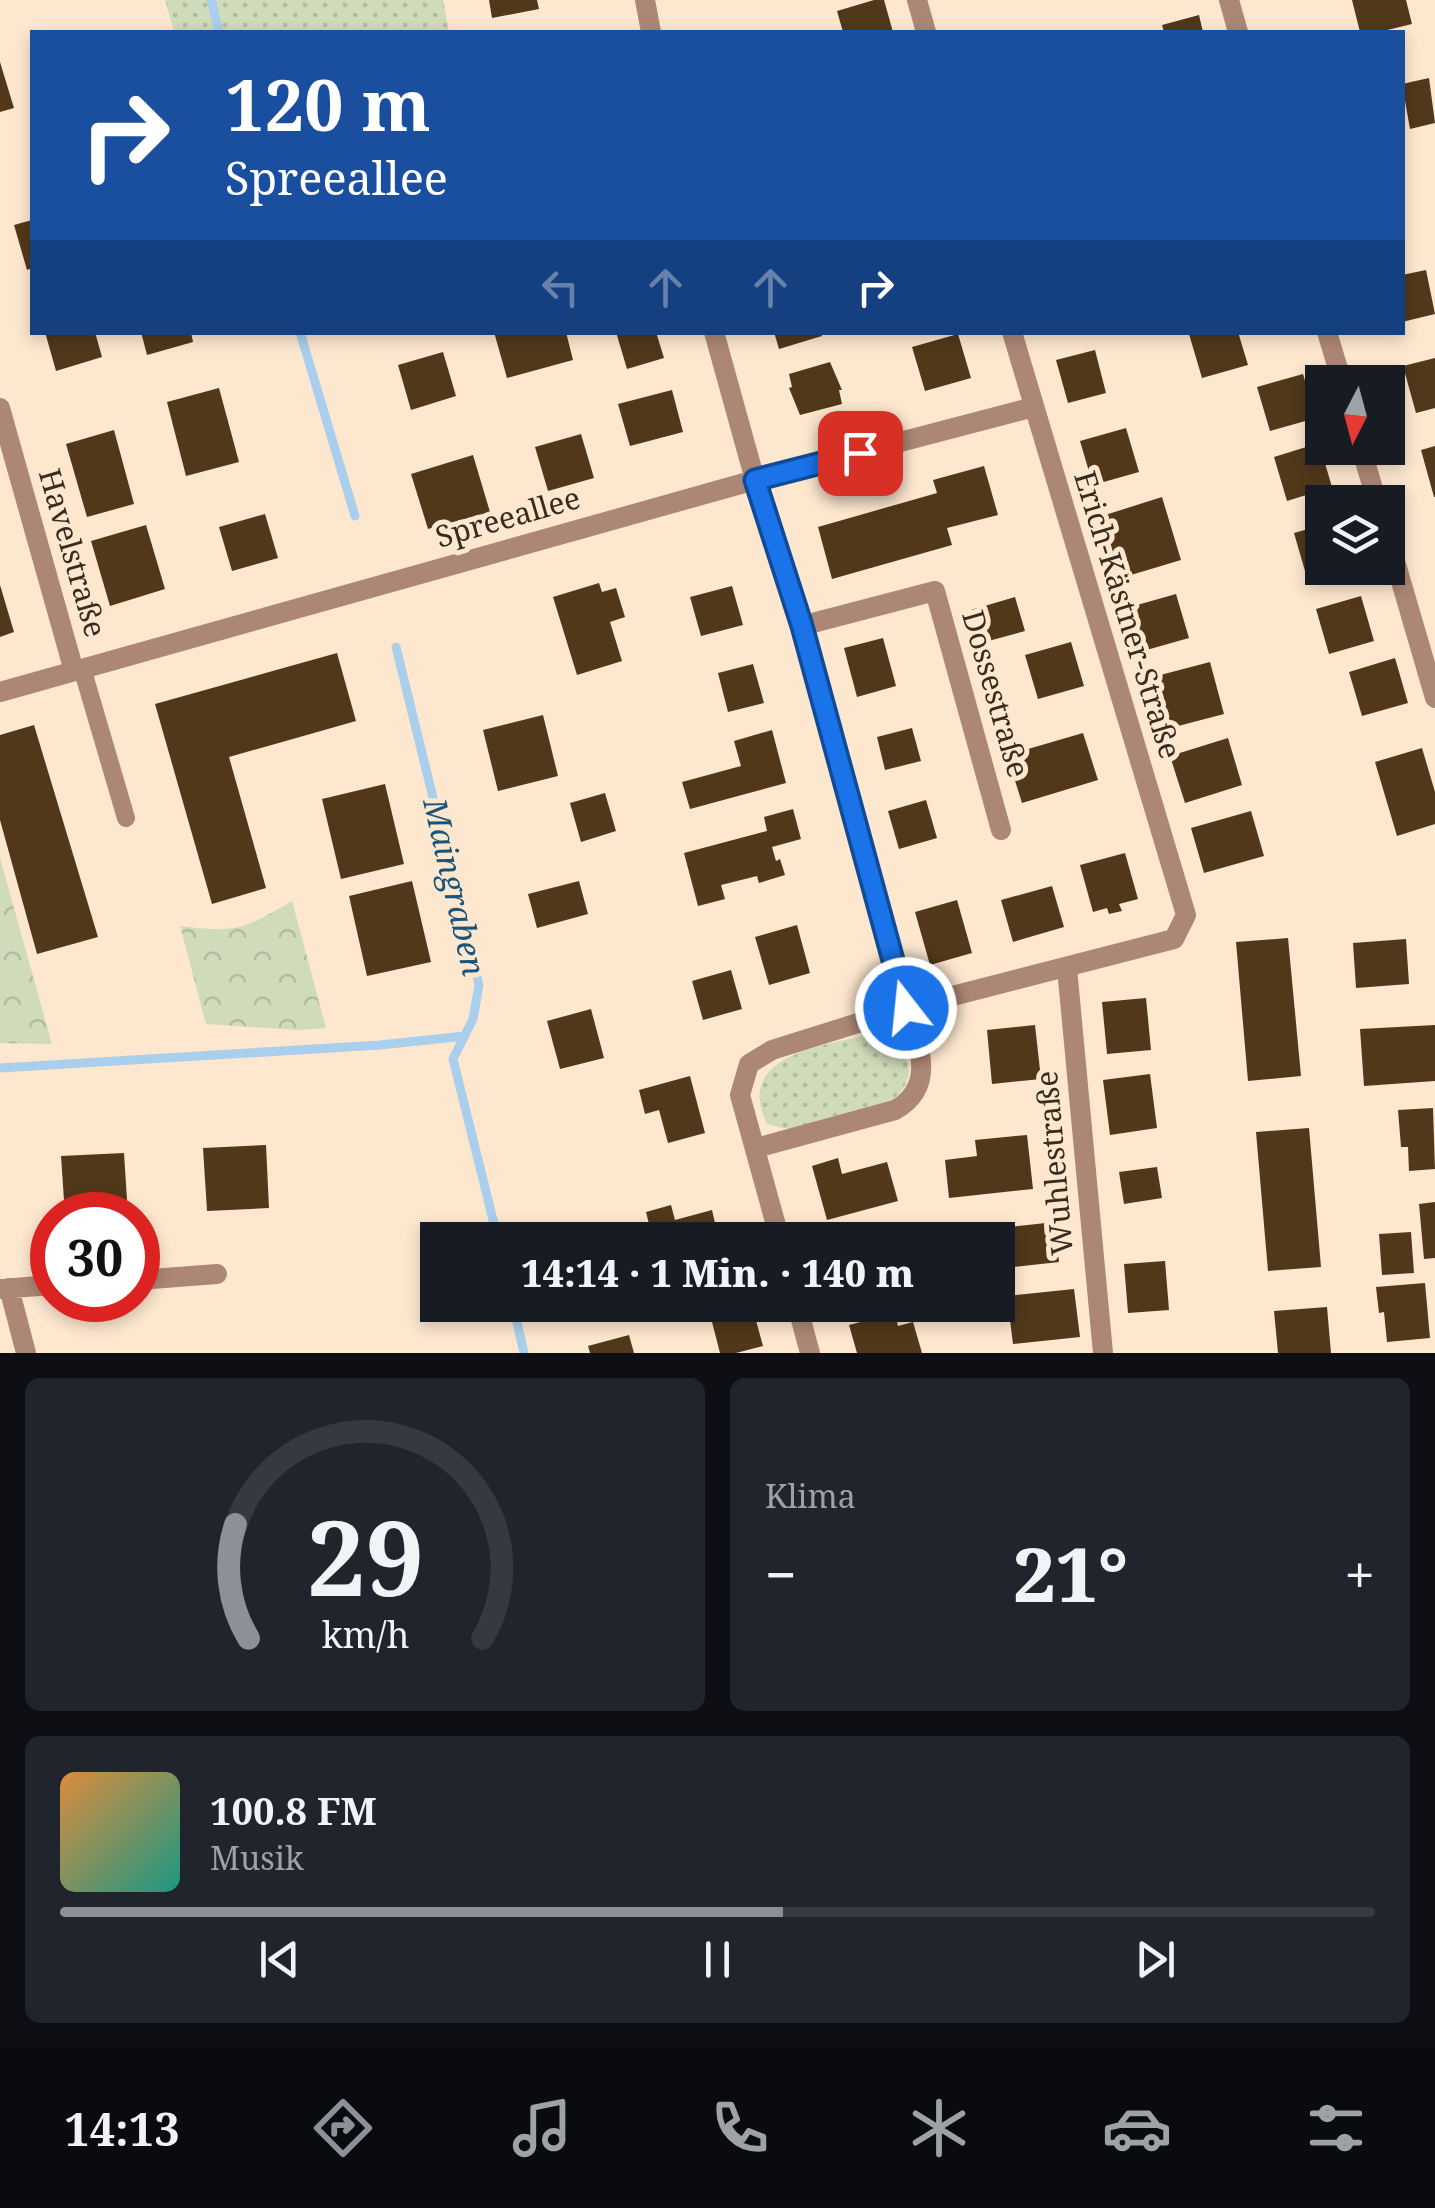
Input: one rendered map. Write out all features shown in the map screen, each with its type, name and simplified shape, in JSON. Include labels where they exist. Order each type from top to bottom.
[{"type":"street","points":[[645,0],[650,30]]},
{"type":"street","points":[[916,0],[925,30]]},
{"type":"street","points":[[1229,0],[1237,30]]},
{"type":"street","points":[[715,335],[755,480],[802,626],[919,1046],[921,1069],[915,1095],[895,1110],[756,1148]]},
{"type":"street","name":"Erich-Kästner-Straße","points":[[1013,335],[1186,915],[1174,940],[1067,968]]},
{"type":"street","points":[[1328,335],[1337,365]]},
{"type":"street","name":"Havelstraße","points":[[0,408],[6,454],[78,669]]},
{"type":"street","name":"Spreeallee","points":[[0,692],[755,480],[1034,408]]},
{"type":"street","points":[[1402,585],[1435,698]]},
{"type":"street","name":"Dossestraße","points":[[802,626],[935,591],[1002,830]]},
{"type":"street","points":[[775,1222],[740,1095],[749,1064],[772,1050],[906,1008],[1067,968]]},
{"type":"street","name":"Wuhlestraße","points":[[1067,968],[1103,1353]]},
{"type":"street","points":[[160,1278],[217,1274]]},
{"type":"street","points":[[26,1353],[4,1289],[30,1287]]},
{"type":"street","points":[[802,1322],[810,1353]]},
{"type":"lane","points":[[78,669],[126,818]]},
{"type":"green space","points":[[165,0],[443,0],[449,30],[173,30]]},
{"type":"green space","points":[[0,858],[52,1044],[0,1043]]},
{"type":"green space","points":[[292,901],[326,1028],[206,1024],[180,926],[239,927]]},
{"type":"green space","points":[[871,1034],[886,1039],[905,1056],[908,1077],[896,1097],[876,1108],[808,1126],[790,1129],[767,1124],[760,1101],[762,1082],[773,1068],[809,1049]]},
{"type":"building","points":[[489,0],[537,0],[539,9],[492,18]]},
{"type":"building","points":[[884,0],[892,30],[842,30],[837,11]]},
{"type":"building","points":[[1352,0],[1406,0],[1412,24],[1387,30],[1360,30]]},
{"type":"building","points":[[1199,15],[1203,30],[1163,30],[1162,25]]},
{"type":"building","points":[[0,62],[14,108],[0,112]]},
{"type":"building","points":[[1429,78],[1435,123],[1410,129],[1405,83]]},
{"type":"building","points":[[30,221],[27,270],[14,225]]},
{"type":"building","points":[[1426,270],[1435,314],[1405,321],[1405,274]]},
{"type":"building","points":[[46,335],[96,335],[102,357],[56,371]]},
{"type":"building","points":[[142,335],[192,335],[193,342],[147,355]]},
{"type":"building","points":[[495,335],[567,335],[573,360],[507,378]]},
{"type":"building","points":[[617,335],[657,335],[664,358],[627,369]]},
{"type":"building","points":[[775,335],[822,335],[822,336],[779,349]]},
{"type":"building","points":[[958,335],[971,378],[925,391],[912,347]]},
{"type":"building","points":[[1189,335],[1239,335],[1248,365],[1202,378]]},
{"type":"building","points":[[1095,350],[1106,393],[1068,403],[1056,360]]},
{"type":"building","points":[[443,352],[456,396],[411,410],[398,365]]},
{"type":"building","points":[[1435,358],[1435,408],[1416,413],[1405,366]]},
{"type":"building","points":[[830,362],[842,390],[842,404],[800,415],[789,388],[789,374]]},
{"type":"building","points":[[1303,374],[1305,421],[1270,431],[1257,387]]},
{"type":"building","points":[[219,388],[239,462],[186,476],[167,402]]},
{"type":"building","points":[[672,390],[683,432],[630,446],[618,404]]},
{"type":"building","points":[[1126,428],[1139,472],[1093,485],[1080,441]]},
{"type":"building","points":[[114,430],[134,504],[87,517],[66,444]]},
{"type":"building","points":[[581,434],[594,478],[548,491],[535,447]]},
{"type":"building","points":[[1435,446],[1435,497],[1434,497],[1421,450]]},
{"type":"building","points":[[1305,447],[1305,465],[1326,465],[1331,485],[1305,485],[1305,495],[1287,501],[1274,457]]},
{"type":"building","points":[[473,455],[490,512],[428,529],[411,474]]},
{"type":"building","points":[[984,466],[998,515],[947,528],[952,545],[832,579],[818,527],[937,493],[933,480]]},
{"type":"building","points":[[1162,497],[1181,560],[1121,578],[1102,516]]},
{"type":"building","points":[[265,514],[278,558],[232,571],[219,527]]},
{"type":"building","points":[[146,525],[165,589],[110,606],[91,541]]},
{"type":"building","points":[[1305,530],[1305,571],[1294,533]]},
{"type":"building","points":[[599,583],[602,592],[616,588],[625,617],[610,622],[622,661],[577,675],[553,597]]},
{"type":"building","points":[[0,585],[14,632],[0,637]]},
{"type":"building","points":[[732,586],[743,625],[701,636],[690,597]]},
{"type":"building","points":[[1176,594],[1189,638],[1143,651],[1130,607]]},
{"type":"building","points":[[1361,596],[1374,641],[1329,654],[1316,609]]},
{"type":"building","points":[[1015,597],[1025,631],[981,643],[971,610]]},
{"type":"building","points":[[883,638],[896,686],[857,697],[844,648]]},
{"type":"building","points":[[1071,642],[1084,686],[1038,699],[1025,655]]},
{"type":"building","points":[[337,653],[356,721],[229,757],[266,888],[212,904],[155,704]]},
{"type":"building","points":[[1395,658],[1408,703],[1362,716],[1349,672]]},
{"type":"building","points":[[1210,662],[1224,714],[1163,730],[1149,678]]},
{"type":"building","points":[[753,664],[764,703],[728,712],[718,673]]},
{"type":"building","points":[[543,715],[558,776],[498,791],[483,730]]},
{"type":"building","points":[[34,725],[98,937],[37,954],[0,820],[0,735]]},
{"type":"building","points":[[912,728],[921,761],[885,770],[877,737]]},
{"type":"building","points":[[772,730],[786,783],[690,809],[682,782],[741,766],[734,741]]},
{"type":"building","points":[[1083,733],[1098,780],[1022,803],[1007,755]]},
{"type":"building","points":[[1228,738],[1242,785],[1185,803],[1170,756]]},
{"type":"building","points":[[1422,748],[1435,792],[1435,824],[1397,836],[1375,762]]},
{"type":"building","points":[[385,784],[404,864],[341,879],[322,799]]},
{"type":"building","points":[[605,793],[616,831],[581,842],[570,803]]},
{"type":"building","points":[[926,800],[937,838],[899,849],[888,811]]},
{"type":"building","points":[[793,809],[801,839],[772,847],[785,875],[759,883],[757,876],[721,885],[725,899],[698,906],[684,853],[767,831],[764,817]]},
{"type":"building","points":[[1251,811],[1264,856],[1204,873],[1191,828]]},
{"type":"building","points":[[1125,853],[1138,899],[1119,904],[1122,911],[1109,914],[1107,908],[1093,912],[1080,865]]},
{"type":"building","points":[[412,881],[431,962],[367,976],[349,896]]},
{"type":"building","points":[[579,881],[588,914],[537,928],[528,894]]},
{"type":"building","points":[[1052,886],[1064,927],[1013,942],[1001,900]]},
{"type":"building","points":[[957,900],[972,953],[930,965],[915,912]]},
{"type":"building","points":[[797,925],[810,973],[769,985],[755,937]]},
{"type":"building","points":[[1288,938],[1301,1076],[1248,1081],[1236,942]]},
{"type":"building","points":[[1406,939],[1409,984],[1356,988],[1353,943]]},
{"type":"building","points":[[731,970],[742,1009],[703,1020],[692,981]]},
{"type":"building","points":[[1146,998],[1151,1050],[1107,1054],[1102,1002]]},
{"type":"building","points":[[591,1009],[604,1058],[560,1069],[547,1021]]},
{"type":"building","points":[[1035,1025],[1041,1079],[992,1084],[987,1030]]},
{"type":"building","points":[[1435,1025],[1435,1081],[1364,1086],[1360,1029]]},
{"type":"building","points":[[1150,1074],[1157,1128],[1110,1135],[1103,1080]]},
{"type":"building","points":[[690,1076],[705,1133],[668,1143],[659,1110],[645,1114],[639,1090]]},
{"type":"building","points":[[1433,1108],[1435,1169],[1409,1171],[1408,1147],[1401,1147],[1398,1110]]},
{"type":"building","points":[[1309,1128],[1321,1267],[1268,1271],[1256,1132]]},
{"type":"building","points":[[1027,1135],[1033,1189],[949,1198],[945,1160],[977,1156],[975,1140]]},
{"type":"building","points":[[266,1145],[269,1208],[207,1211],[203,1148]]},
{"type":"building","points":[[124,1153],[127,1192],[63,1192],[61,1156]]},
{"type":"building","points":[[838,1158],[842,1174],[887,1162],[898,1201],[827,1220],[812,1166]]},
{"type":"building","points":[[1157,1167],[1162,1198],[1124,1204],[1119,1172]]},
{"type":"building","points":[[1435,1202],[1435,1258],[1424,1259],[1419,1204]]},
{"type":"building","points":[[671,1205],[675,1220],[712,1210],[715,1222],[648,1222],[646,1212]]},
{"type":"building","points":[[1055,1222],[1059,1262],[1015,1267],[1015,1226]]},
{"type":"building","points":[[1411,1232],[1414,1273],[1382,1275],[1379,1234]]},
{"type":"building","points":[[1165,1261],[1169,1310],[1128,1313],[1124,1264]]},
{"type":"building","points":[[1425,1283],[1430,1338],[1387,1342],[1376,1287]]},
{"type":"building","points":[[1074,1289],[1080,1337],[1013,1344],[1010,1322],[1015,1322],[1015,1295]]},
{"type":"building","points":[[1327,1307],[1331,1353],[1278,1353],[1274,1311]]},
{"type":"building","points":[[712,1322],[756,1322],[763,1346],[720,1353]]},
{"type":"building","points":[[897,1322],[898,1326],[913,1322],[922,1353],[857,1353],[849,1325]]},
{"type":"building","points":[[629,1335],[634,1353],[590,1353],[588,1346]]},
{"type":"waterway","name":"Maingraben","points":[[211,0],[218,30]]},
{"type":"waterway","name":"Maingraben","points":[[301,335],[355,516]]},
{"type":"waterway","name":"Maingraben","points":[[396,647],[479,985],[473,1019],[453,1059],[494,1222]]},
{"type":"waterway","points":[[0,1068],[380,1045],[465,1036]]},
{"type":"waterway","name":"Maingraben","points":[[517,1322],[524,1353]]},
{"type":"route","points":[[860,453],[755,480],[802,626],[906,1008]]}]
